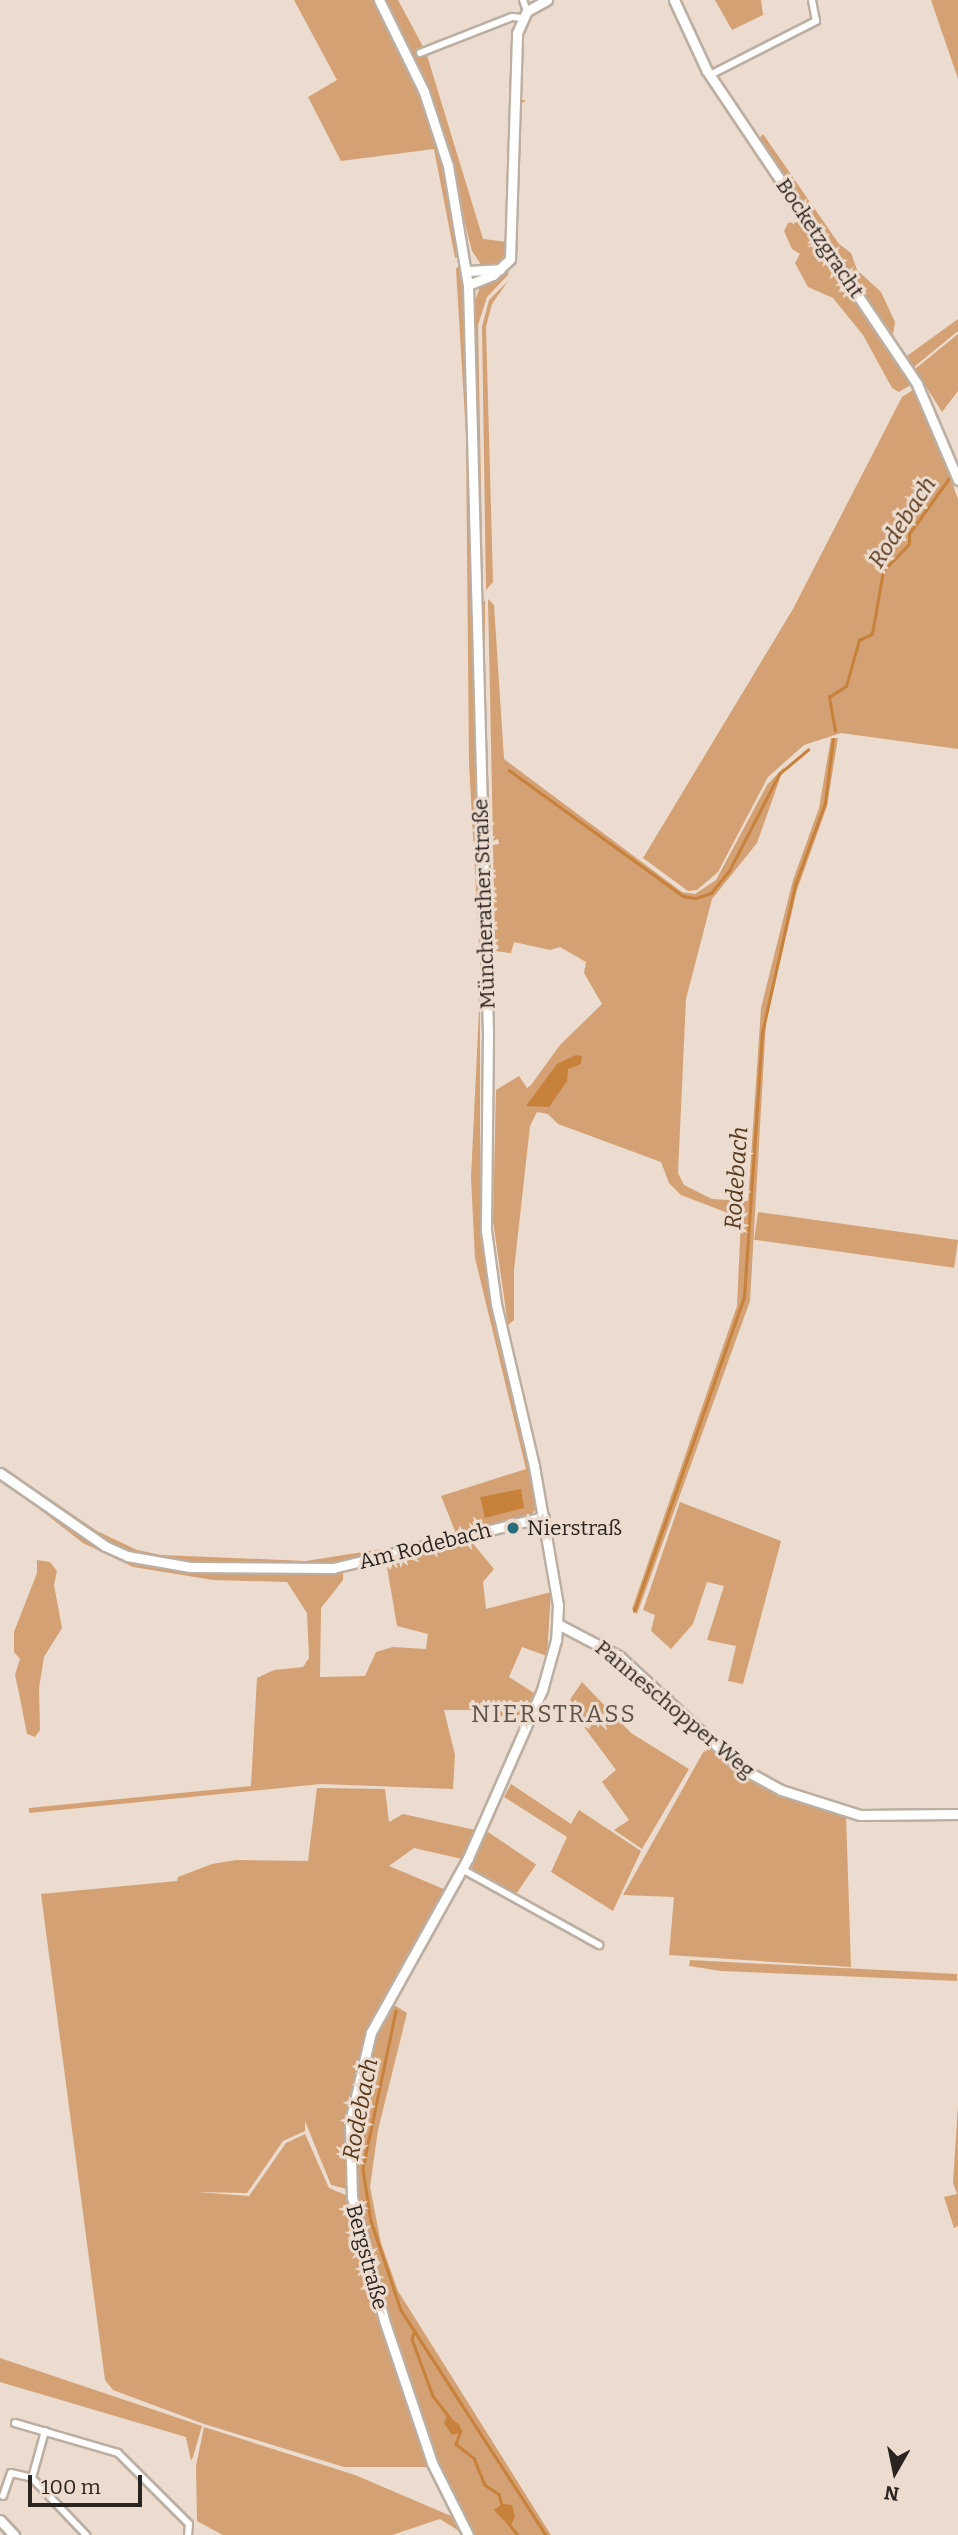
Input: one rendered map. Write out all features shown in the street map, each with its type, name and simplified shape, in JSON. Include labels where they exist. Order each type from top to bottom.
[{"type":"street","name":"Müncherather Straße","points":[[379,0],[424,92],[448,166],[467,271],[488,1032],[486,1230],[496,1304],[544,1517]]},
{"type":"street","points":[[468,285],[500,269],[511,252],[516,47],[525,14],[523,0]]},
{"type":"street","points":[[419,53],[525,14],[547,0]]},
{"type":"street","name":"Bocketzgracht","points":[[674,0],[710,75],[917,384],[947,445],[958,480]]},
{"type":"street","points":[[710,75],[816,21],[812,0]]},
{"type":"street","points":[[467,271],[500,269]]},
{"type":"street","name":"Am Rodebach","points":[[0,1473],[105,1546],[127,1556],[190,1567],[333,1568],[544,1517]]},
{"type":"street","points":[[544,1517],[556,1577],[558,1623],[547,1679],[462,1869],[599,1945]]},
{"type":"street","name":"Panneschopper Weg","points":[[558,1623],[620,1656],[741,1768],[781,1790],[860,1815],[958,1814]]},
{"type":"street","name":"Bergstraße","points":[[462,1869],[371,2032],[353,2095],[349,2136],[351,2193],[384,2320],[419,2431],[441,2487],[468,2535]]},
{"type":"street","points":[[15,2423],[127,2459],[189,2524],[188,2535]]},
{"type":"street","points":[[32,2478],[45,2431]]},
{"type":"street","points":[[3,2496],[11,2473],[32,2478],[86,2535]]},
{"type":"street","points":[[0,2520],[14,2535]]},
{"type":"shaded area","points":[[294,0],[375,0],[428,113],[441,155],[461,255],[455,258],[434,149],[341,161],[308,97],[337,80]]},
{"type":"shaded area","points":[[384,0],[398,0],[426,52],[483,239],[508,242],[507,257],[498,264],[482,266],[472,251],[441,128],[419,70]]},
{"type":"shaded area","points":[[715,0],[761,0],[763,15],[732,30]]},
{"type":"shaded area","points":[[931,0],[958,0],[958,79],[956,73]]},
{"type":"shaded area","points":[[522,100],[526,100],[521,104],[515,269],[518,107]]},
{"type":"shaded area","points":[[763,134],[839,244],[851,253],[857,270],[881,292],[895,322],[893,335],[771,159],[760,137]]},
{"type":"shaded area","points":[[803,221],[914,383],[899,392],[892,388],[863,335],[833,298],[808,287],[795,263],[800,254],[792,249],[784,231],[788,223]]},
{"type":"shaded area","points":[[460,264],[464,279],[481,981],[469,763],[466,435],[456,269]]},
{"type":"shaded area","points":[[509,265],[508,275],[487,297],[478,325],[483,587],[475,301],[480,287]]},
{"type":"shaded area","points":[[508,281],[492,304],[486,327],[493,582],[486,590],[482,327],[489,300]]},
{"type":"shaded area","points":[[958,319],[958,331],[914,367],[907,356]]},
{"type":"shaded area","points":[[958,334],[958,391],[942,412],[915,369]]},
{"type":"shaded area","points":[[916,388],[958,499],[958,749],[841,733],[804,745],[768,777],[718,872],[697,890],[688,891],[643,858],[793,609],[902,397]]},
{"type":"shaded area","points":[[488,599],[494,605],[504,759],[682,892],[695,894],[716,880],[767,785],[784,767],[757,843],[712,899],[686,999],[678,1173],[684,1185],[712,1199],[748,1201],[761,1008],[793,880],[819,808],[831,738],[838,738],[827,806],[797,890],[766,1022],[750,1301],[637,1614],[632,1609],[737,1306],[741,1218],[681,1195],[669,1183],[661,1162],[558,1124],[548,1114],[537,1112],[530,1126],[514,1270],[514,1320],[508,1325],[493,1221],[496,1090],[519,1076],[527,1088],[531,1085],[560,1045],[602,1004],[584,973],[586,962],[560,947],[550,950],[514,942],[511,953],[495,951],[493,845],[499,844],[498,839],[493,841]]},
{"type":"shaded area","points":[[483,601],[485,601],[485,840]]},
{"type":"shaded area","points":[[490,846],[492,949],[487,847]]},
{"type":"shaded area","points":[[493,962],[494,1043],[494,1078],[490,963]]},
{"type":"shaded area","points":[[480,989],[480,1233],[489,1293],[538,1506],[531,1515],[457,1536],[441,1496],[526,1469],[475,1258],[471,1178]]},
{"type":"shaded area","points":[[576,1055],[582,1056],[581,1064],[568,1069],[567,1081],[549,1107],[526,1106],[557,1064]]},
{"type":"shaded area","points":[[758,1212],[958,1240],[954,1268],[754,1240]]},
{"type":"shaded area","points":[[6,1469],[97,1531],[137,1550],[161,1555],[306,1561],[439,1540],[325,1565],[190,1563],[140,1556],[96,1537],[0,1470]]},
{"type":"shaded area","points":[[521,1489],[524,1508],[485,1518],[480,1497]]},
{"type":"shaded area","points":[[680,1502],[781,1541],[743,1684],[728,1681],[736,1646],[707,1640],[724,1586],[707,1582],[693,1624],[671,1649],[651,1631],[655,1615],[643,1610]]},
{"type":"shaded area","points":[[38,1508],[100,1546],[141,1563],[266,1573],[343,1569],[343,1580],[321,1608],[320,1677],[365,1676],[376,1652],[393,1647],[426,1649],[428,1634],[397,1626],[386,1561],[470,1540],[494,1569],[483,1582],[486,1609],[551,1592],[547,1656],[522,1647],[509,1677],[534,1693],[521,1725],[493,1719],[492,1710],[444,1710],[455,1755],[453,1789],[321,1784],[29,1813],[29,1808],[251,1786],[257,1678],[274,1670],[303,1667],[309,1658],[307,1613],[287,1582],[213,1580],[133,1567],[83,1543]]},
{"type":"shaded area","points":[[37,1560],[50,1562],[57,1571],[54,1585],[62,1628],[44,1657],[39,1688],[40,1730],[35,1737],[27,1734],[15,1675],[20,1659],[14,1652],[14,1632],[37,1573]]},
{"type":"shaded area","points":[[582,1682],[631,1733],[689,1769],[642,1849],[614,1830],[629,1820],[602,1782],[616,1770],[567,1704]]},
{"type":"shaded area","points":[[705,1749],[716,1749],[805,1802],[846,1815],[851,1967],[669,1955],[674,1897],[623,1895]]},
{"type":"shaded area","points":[[511,1784],[571,1824],[579,1810],[641,1851],[613,1911],[551,1872],[567,1837],[504,1797]]},
{"type":"shaded area","points":[[317,1788],[385,1789],[389,1822],[403,1814],[475,1830],[462,1859],[414,1848],[389,1866],[446,1890],[386,2000],[407,2013],[378,2130],[370,2187],[381,2243],[398,2291],[551,2535],[473,2535],[467,2525],[422,2422],[363,2233],[355,2191],[331,2185],[305,2121],[305,2131],[283,2141],[247,2193],[196,2192],[249,2196],[286,2143],[305,2134],[329,2188],[348,2196],[369,2284],[431,2467],[344,2467],[204,2424],[113,2390],[105,2380],[41,1894],[177,1881],[178,1877],[212,1864],[236,1860],[308,1861]]},
{"type":"shaded area","points":[[488,1832],[536,1864],[513,1899],[465,1867]]},
{"type":"shaded area","points":[[690,1960],[957,1974],[957,1981],[721,1971],[689,1966]]},
{"type":"shaded area","points":[[958,2105],[958,2226],[954,2228],[944,2197],[957,2194],[953,2183]]},
{"type":"shaded area","points":[[0,2358],[202,2426],[191,2461],[186,2437],[0,2382]]},
{"type":"shaded area","points":[[447,2416],[459,2424],[462,2432],[452,2435],[444,2423]]},
{"type":"shaded area","points":[[204,2427],[355,2475],[451,2516],[459,2531],[440,2519],[392,2535],[223,2535],[197,2521],[196,2466]]},
{"type":"shaded area","points":[[502,2504],[512,2505],[515,2517],[510,2527],[494,2510]]},
{"type":"waterway","name":"Rodebach","points":[[835,731],[829,697],[846,686],[859,640],[872,634],[883,571],[909,544],[909,534],[950,477]]},
{"type":"waterway","name":"Rodebach","points":[[634,1611],[744,1297],[762,1033],[795,885],[825,803],[833,739]]},
{"type":"waterway","points":[[509,770],[683,896],[696,898],[711,893],[729,871],[779,774],[808,750]]},
{"type":"waterway","name":"Rodebach","points":[[396,2011],[363,2169],[371,2221],[401,2310],[546,2535]]},
{"type":"waterway","name":"Rodebach","points":[[415,2330],[412,2339],[433,2396],[450,2418]]},
{"type":"waterway","name":"Rodebach","points":[[461,2431],[456,2444],[474,2458],[485,2485],[499,2494],[502,2505]]},
{"type":"waterway","name":"Rodebach","points":[[509,2524],[518,2535]]},
{"type":"place","name":"Nierstraß","points":[[513,1528]]},
{"type":"district","name":"NIERSTRASS","points":[[554,1715]]}]
